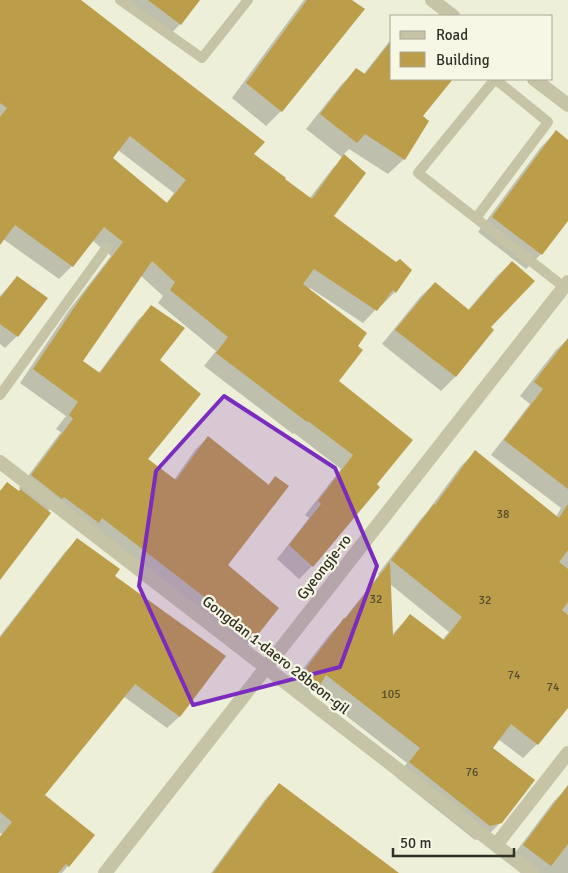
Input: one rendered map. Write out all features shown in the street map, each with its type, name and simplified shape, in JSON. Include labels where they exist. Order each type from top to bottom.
[{"type":"street","points":[[432,0],[452,15]]},
{"type":"street","points":[[535,80],[568,105]]},
{"type":"street","name":"Gyeongje-ro","points":[[105,873],[566,284]]},
{"type":"street","name":"Gongdan 1-daero 28beon-gil","points":[[0,462],[532,873]]},
{"type":"street","points":[[496,845],[568,752]]},
{"type":"lane","points":[[120,0],[202,58],[248,0]]},
{"type":"lane","points":[[494,80],[418,173],[566,284]]},
{"type":"lane","points":[[476,218],[548,122],[496,80]]},
{"type":"lane","points":[[0,395],[107,247]]},
{"type":"highlighted area","points":[[224,396],[335,468],[377,566],[340,667],[193,705],[139,586],[156,471]]},
{"type":"building","points":[[0,0],[81,0],[265,142],[254,154],[312,199],[344,154],[366,173],[334,216],[396,262],[400,259],[412,270],[396,293],[393,290],[377,311],[314,269],[303,284],[367,333],[358,346],[363,350],[339,381],[413,440],[377,484],[380,487],[313,567],[289,545],[321,504],[318,501],[353,455],[216,353],[228,337],[170,290],[175,282],[152,261],[83,361],[100,373],[151,305],[185,328],[160,360],[201,394],[148,459],[176,480],[208,436],[269,485],[275,476],[289,486],[228,565],[279,608],[256,637],[102,518],[99,523],[64,497],[62,499],[31,475],[73,419],[69,415],[78,402],[33,369],[82,296],[123,242],[104,227],[73,267],[15,225],[0,245],[0,117],[7,108],[0,103]],"holes":[[[130,136],[186,180],[167,203],[113,158]]]},
{"type":"building","points":[[148,0],[200,0],[181,25]]},
{"type":"building","points":[[307,0],[352,0],[365,9],[282,112],[246,83]]},
{"type":"building","points":[[390,43],[390,80],[452,80],[423,116],[429,121],[405,160],[365,134],[357,143],[320,114],[356,68],[365,74]]},
{"type":"building","points":[[556,130],[568,140],[568,221],[542,255],[492,217]]},
{"type":"building","points":[[512,261],[535,281],[491,327],[494,330],[456,377],[395,330],[435,282],[469,310]]},
{"type":"building","points":[[17,276],[48,298],[18,337],[0,324],[0,298]]},
{"type":"building","points":[[568,338],[568,489],[504,440],[543,389],[534,382]]},
{"type":"building","points":[[475,450],[559,518],[568,504],[568,550],[559,562],[568,569],[568,602],[562,610],[568,615],[568,708],[538,745],[511,724],[493,748],[535,780],[502,823],[490,826],[409,762],[420,748],[326,675],[320,685],[307,674],[307,667],[390,562],[393,636],[410,614],[444,640],[462,617],[391,560],[435,505]]},
{"type":"building","points":[[7,482],[19,491],[20,489],[51,513],[0,580],[0,491]]},
{"type":"building","points":[[77,538],[120,569],[115,576],[226,656],[180,717],[135,684],[45,795],[95,835],[69,867],[66,864],[58,873],[0,873],[0,837],[12,822],[0,812],[0,638]]},
{"type":"building","points":[[279,783],[399,873],[213,873]]},
{"type":"building","points":[[568,785],[568,844],[551,866],[523,845]]}]
